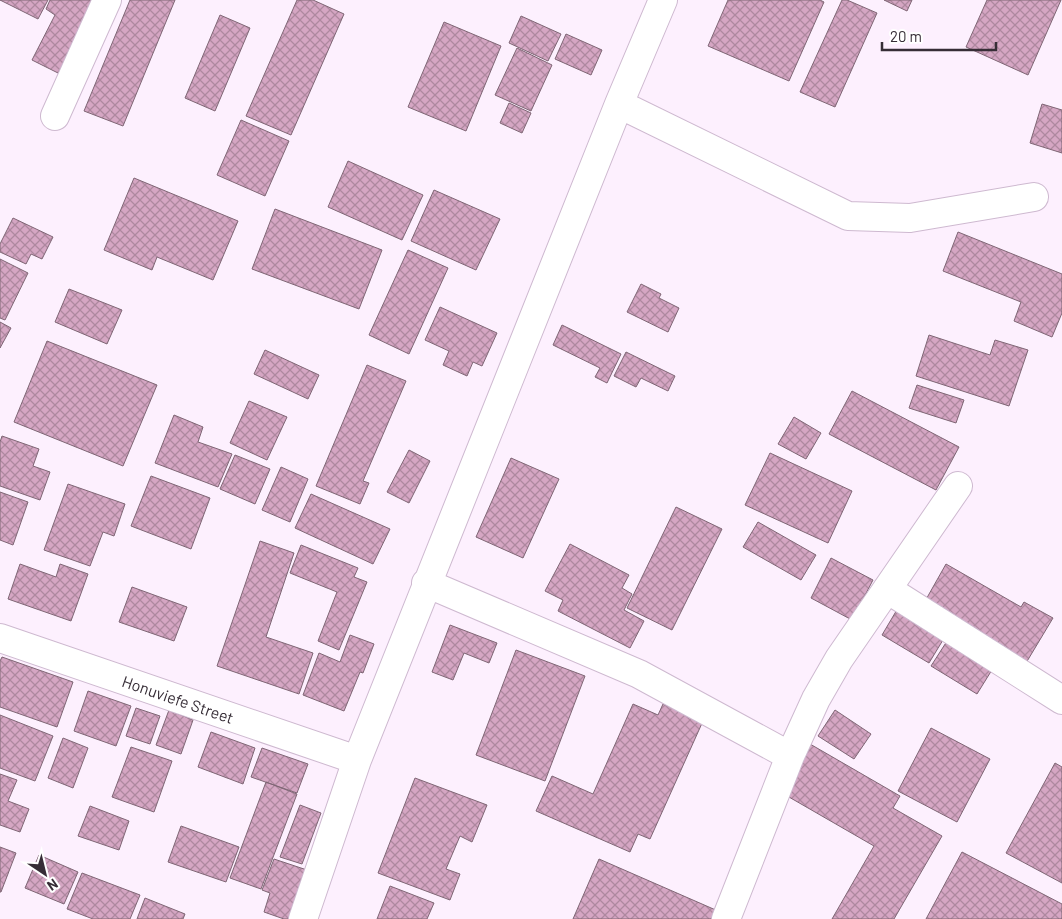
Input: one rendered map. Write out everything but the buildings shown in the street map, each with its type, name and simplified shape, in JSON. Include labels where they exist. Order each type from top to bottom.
[{"type":"street","points":[[55,116],[107,0]]},
{"type":"street","points":[[303,919],[357,760],[426,583],[619,104],[663,0]]},
{"type":"street","points":[[619,104],[848,216],[910,218],[1034,197]]},
{"type":"street","points":[[726,919],[790,756],[816,699],[839,659],[958,486]]},
{"type":"street","points":[[426,583],[639,674],[790,756]]},
{"type":"street","points":[[886,589],[1062,700]]},
{"type":"street","name":"Honuviefe Street","points":[[0,638],[357,760]]}]
